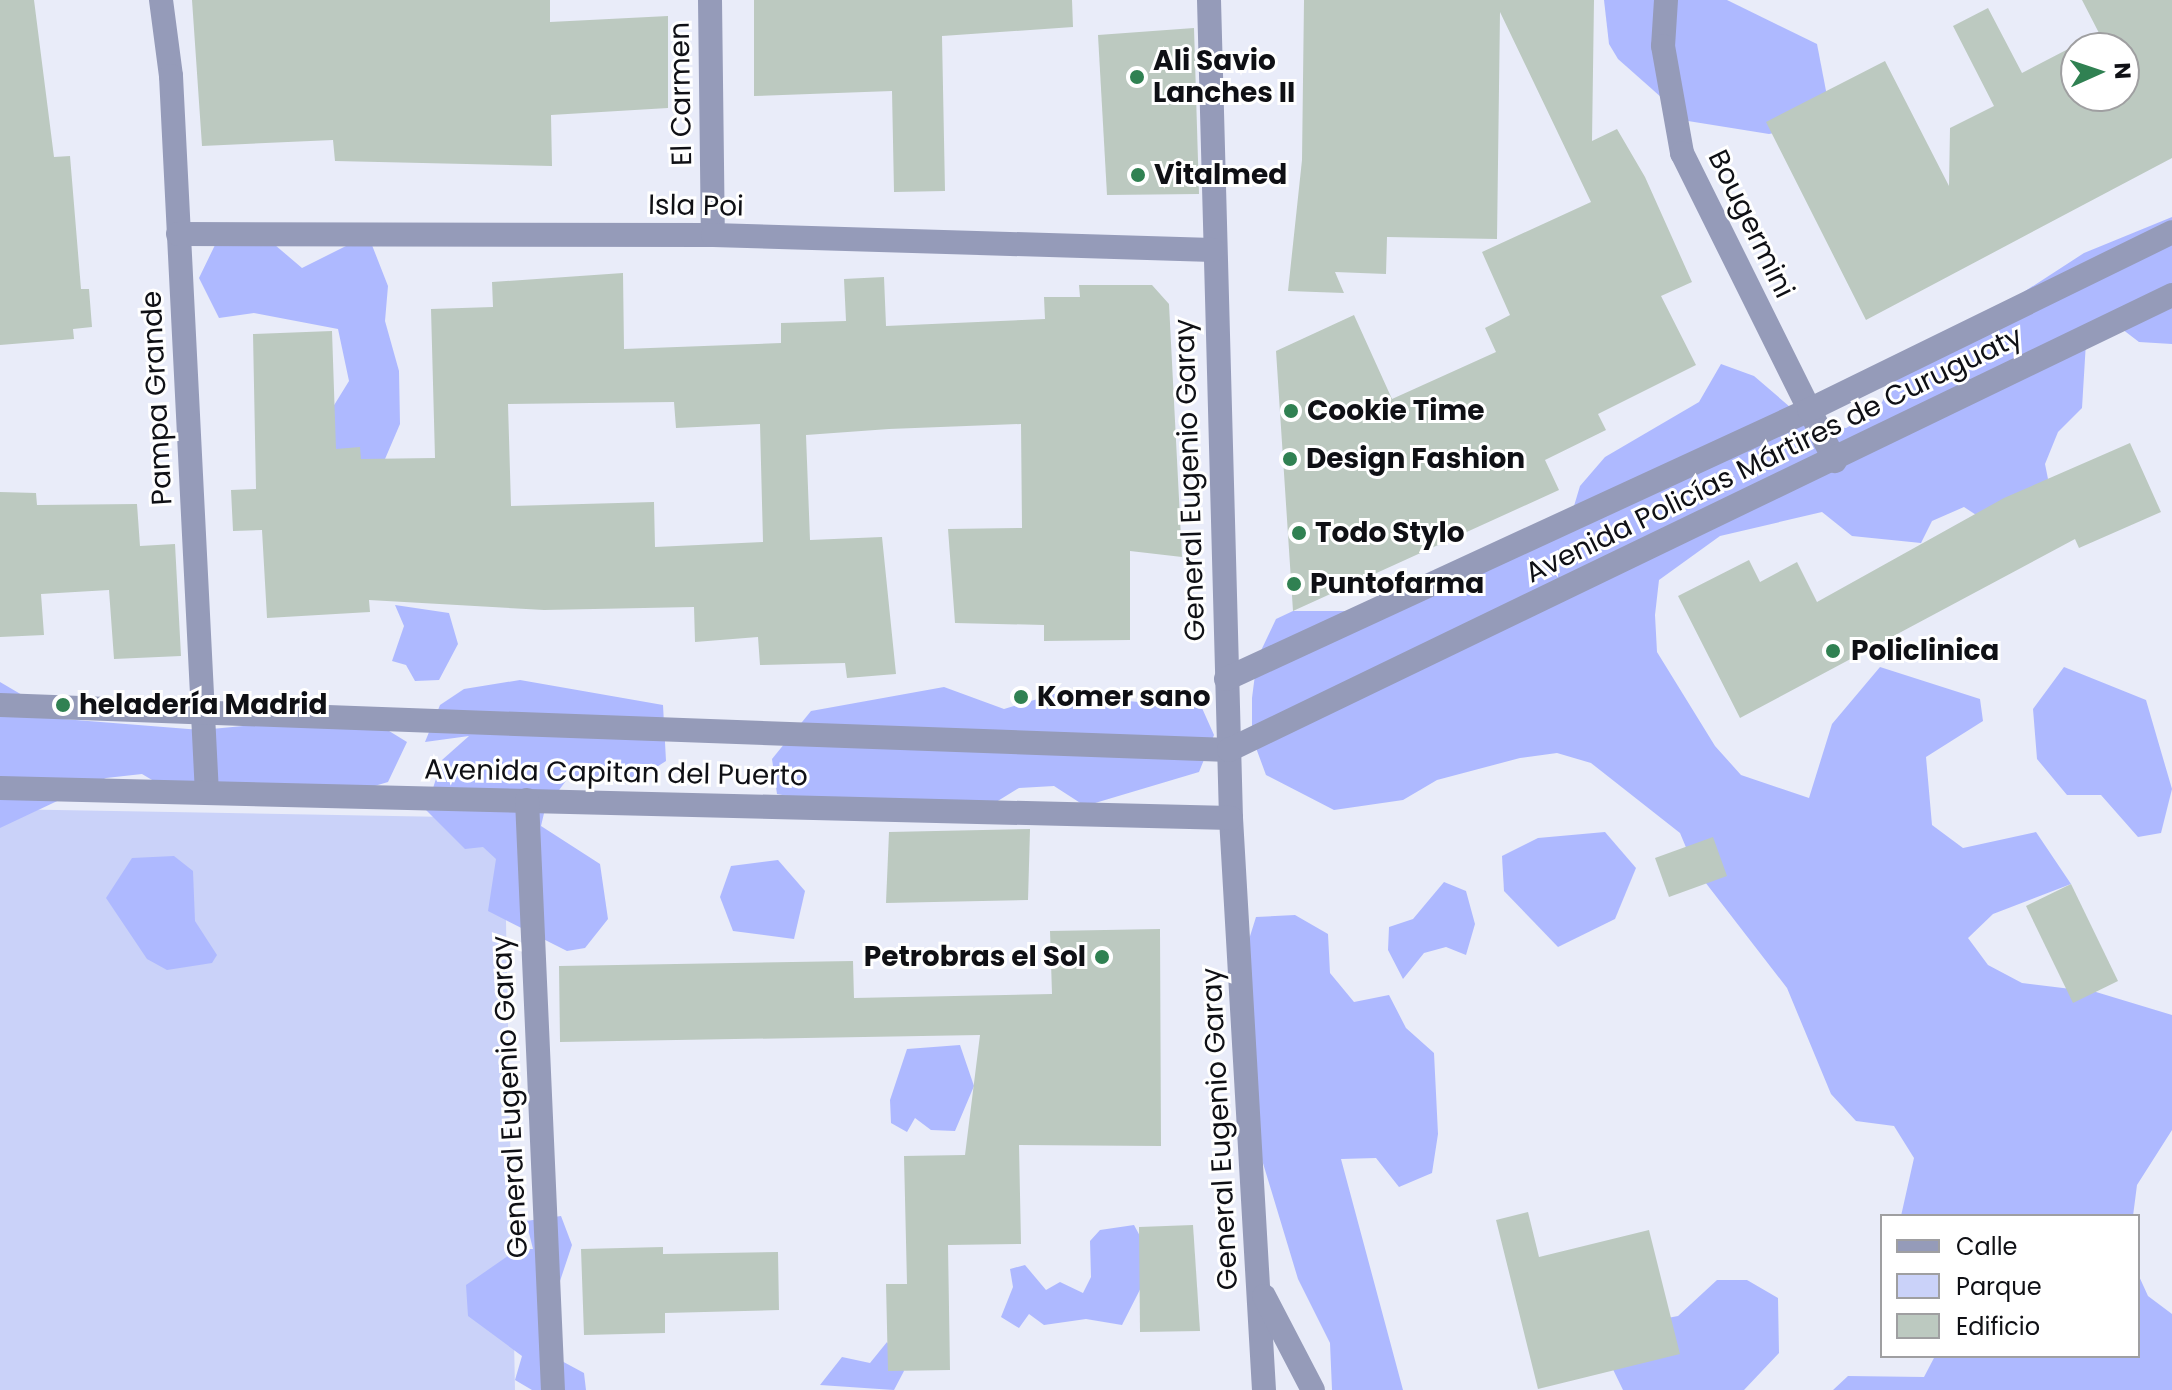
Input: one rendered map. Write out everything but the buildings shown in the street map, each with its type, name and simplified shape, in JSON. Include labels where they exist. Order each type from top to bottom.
[{"type":"street","name":"Pampa Grande","points":[[161,0],[178,234],[207,793]]},
{"type":"street","name":"El Carmen","points":[[710,0],[713,235]]},
{"type":"street","name":"General Eugenio Garay","points":[[1209,0],[1213,250],[1231,818],[1264,1390]]},
{"type":"street","name":"Bougermini","points":[[1666,0],[1663,46],[1682,153],[1835,461]]},
{"type":"street","name":"Avenida Policías Mártires de Curuguaty","points":[[1226,679],[1809,410],[2172,232]]},
{"type":"street","name":"Isla Poi","points":[[178,234],[713,235],[1213,250]]},
{"type":"street","name":"Avenida Policías Mártires de Curuguaty","points":[[1229,750],[1835,461],[2172,295]]},
{"type":"street","name":"Avenida Capitan del Puerto","points":[[0,705],[1229,750]]},
{"type":"street","name":"Avenida Capitan del Puerto","points":[[0,788],[1231,818]]},
{"type":"street","name":"General Eugenio Garay","points":[[527,800],[553,1390]]},
{"type":"street","points":[[1260,1287],[1313,1390]]},
{"type":"green space","points":[[0,809],[504,818],[515,1390],[0,1390]]},
{"type":"shaded area","points":[[1604,0],[1727,0],[1817,44],[1827,96],[1788,130],[1769,134],[1688,121],[1618,59],[1609,44]]},
{"type":"shaded area","points":[[2172,217],[2172,344],[2139,342],[2122,329],[2086,342],[2082,408],[2058,432],[2045,464],[2048,479],[1996,528],[1964,507],[1932,521],[1921,543],[1852,536],[1822,512],[1720,536],[1659,580],[1655,615],[1657,652],[1715,746],[1741,775],[1809,798],[1832,724],[1880,667],[1980,699],[1983,721],[1926,757],[1932,825],[1963,848],[2036,832],[2071,884],[1993,914],[1968,938],[1988,965],[2022,983],[2096,992],[2172,1015],[2172,1130],[2137,1185],[2133,1214],[1901,1214],[1914,1158],[1894,1126],[1856,1121],[1831,1094],[1787,988],[1695,869],[1680,833],[1591,763],[1557,753],[1520,758],[1437,780],[1403,800],[1334,810],[1266,775],[1252,737],[1252,698],[1257,659],[1276,619],[1293,611],[1365,611],[1568,526],[1580,486],[1605,457],[1699,402],[1721,364],[1754,376],[1811,425],[1846,428],[1878,411],[1894,376],[2084,253]]},
{"type":"shaded area","points":[[368,235],[388,286],[385,321],[399,371],[400,424],[379,473],[346,484],[320,428],[349,381],[338,329],[254,313],[219,318],[199,278],[215,245],[275,245],[302,268]]},
{"type":"shaded area","points":[[395,605],[449,613],[458,644],[439,680],[415,681],[406,665],[392,661],[404,626]]},
{"type":"shaded area","points":[[2064,667],[2146,700],[2172,789],[2161,833],[2138,837],[2101,795],[2067,795],[2037,759],[2033,709]]},
{"type":"shaded area","points":[[520,680],[663,705],[666,761],[630,784],[568,778],[545,809],[541,826],[600,864],[608,919],[585,948],[567,951],[488,911],[496,859],[483,847],[465,849],[426,810],[442,760],[469,736],[425,742],[440,705],[464,689]]},
{"type":"shaded area","points":[[0,682],[63,719],[201,730],[339,717],[376,723],[407,742],[388,782],[317,803],[174,793],[142,774],[106,778],[0,828]]},
{"type":"shaded area","points":[[944,687],[1004,709],[1054,694],[1202,708],[1214,735],[1199,772],[1085,806],[1054,786],[1019,788],[988,807],[846,807],[777,794],[772,759],[811,711]]},
{"type":"shaded area","points":[[1605,832],[1636,868],[1615,919],[1558,947],[1504,891],[1502,856],[1538,838]]},
{"type":"shaded area","points":[[174,856],[193,871],[195,921],[217,955],[212,963],[167,970],[147,959],[106,898],[132,858]]},
{"type":"shaded area","points":[[778,860],[805,891],[794,939],[733,931],[720,897],[731,866]]},
{"type":"shaded area","points":[[1444,882],[1466,891],[1475,924],[1466,955],[1446,947],[1424,953],[1403,979],[1388,950],[1389,927],[1413,919]]},
{"type":"shaded area","points":[[1295,915],[1328,934],[1330,973],[1354,1002],[1389,995],[1406,1028],[1434,1053],[1438,1134],[1432,1173],[1399,1187],[1376,1158],[1341,1159],[1403,1390],[1332,1390],[1330,1343],[1298,1279],[1256,1140],[1246,949],[1256,917]]},
{"type":"shaded area","points":[[960,1045],[974,1086],[955,1131],[931,1130],[915,1118],[907,1132],[891,1123],[890,1100],[907,1049]]},
{"type":"shaded area","points":[[561,1216],[572,1245],[558,1287],[558,1359],[584,1373],[586,1390],[532,1390],[515,1380],[522,1356],[468,1316],[466,1285],[518,1249],[533,1249],[526,1221]]},
{"type":"shaded area","points":[[1134,1225],[1154,1262],[1122,1325],[1086,1319],[1044,1325],[1029,1314],[1019,1328],[1001,1317],[1013,1287],[1010,1269],[1025,1265],[1046,1290],[1060,1282],[1083,1293],[1091,1277],[1090,1241],[1100,1230]]},
{"type":"shaded area","points":[[2140,1278],[2148,1296],[2172,1314],[2172,1390],[1833,1390],[1848,1376],[1924,1377],[1934,1358],[2140,1358]]},
{"type":"shaded area","points":[[1717,1280],[1747,1280],[1778,1298],[1779,1353],[1744,1390],[1623,1390],[1606,1355],[1626,1326],[1678,1316]]},
{"type":"shaded area","points":[[887,1342],[904,1371],[894,1390],[820,1385],[842,1357],[870,1363]]},
{"type":"place","name":"Ali Savio Lanches II","points":[[1137,77]]},
{"type":"place","name":"Vitalmed","points":[[1138,175]]},
{"type":"place","name":"Cookie Time","points":[[1291,411]]},
{"type":"place","name":"Design Fashion","points":[[1290,459]]},
{"type":"place","name":"Todo Stylo","points":[[1299,533]]},
{"type":"place","name":"Puntofarma","points":[[1294,584]]},
{"type":"place","name":"Policlinica","points":[[1833,651]]},
{"type":"place","name":"Komer sano","points":[[1021,697]]},
{"type":"place","name":"heladería Madrid","points":[[63,705]]},
{"type":"place","name":"Petrobras el Sol","points":[[1102,957]]}]
